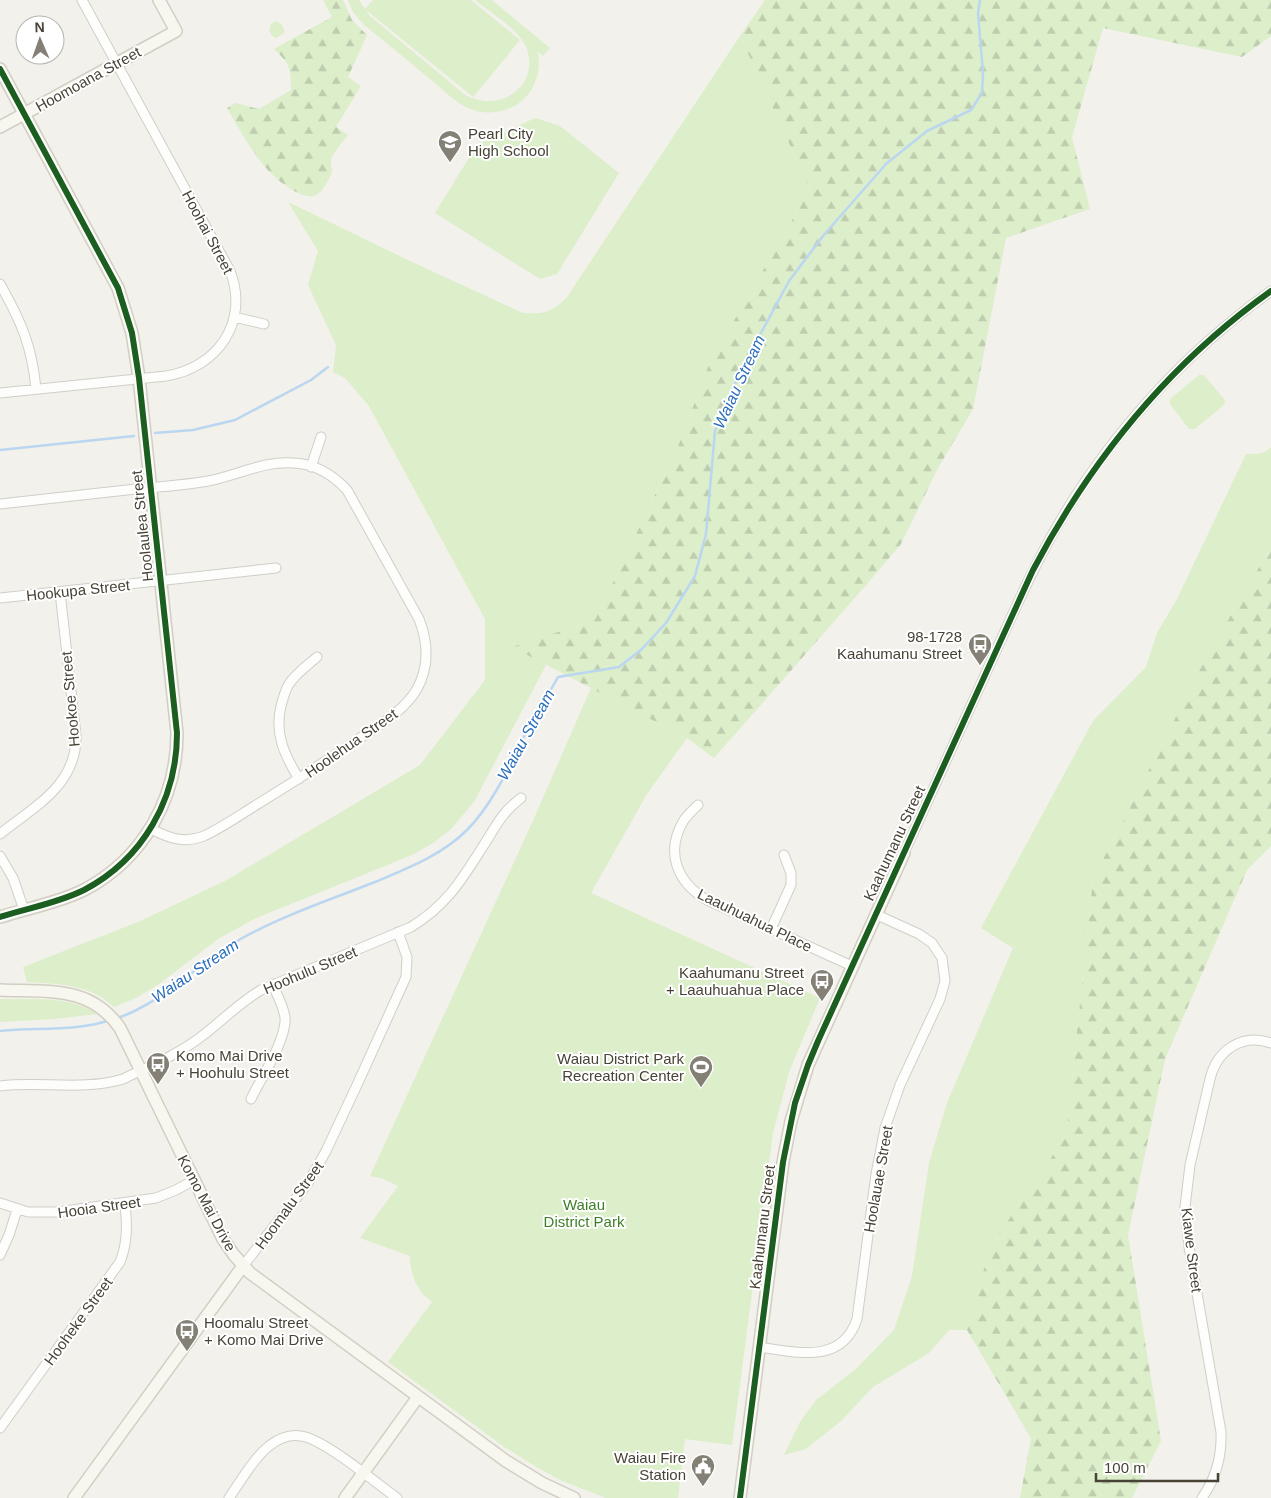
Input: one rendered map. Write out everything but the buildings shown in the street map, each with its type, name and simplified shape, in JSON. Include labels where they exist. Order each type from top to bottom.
[{"type":"street","name":"Hoohai Street","points":[[0,393],[176,374],[202,363],[218,349],[226,338],[234,317],[236,293],[230,271],[82,0]]},
{"type":"street","name":"Hoomoana Street","points":[[0,127],[176,31],[159,0]]},
{"type":"street","name":"Hoolaulea Street","points":[[0,68],[118,288],[132,333],[151,488],[176,719],[177,746],[169,789],[160,811],[151,829],[131,854],[101,879],[68,896],[0,918]]},
{"type":"street","points":[[0,284],[26,335],[32,357],[36,389]]},
{"type":"street","name":"Kaahumanu Street","points":[[740,1498],[783,1162],[791,1121],[808,1065],[875,914],[1034,570],[1079,490],[1114,442],[1168,379],[1205,344],[1271,291]]},
{"type":"street","points":[[234,317],[264,324]]},
{"type":"street","points":[[311,467],[321,438]]},
{"type":"street","name":"Hoolehua Street","points":[[0,504],[209,481],[282,463],[300,463],[331,475],[352,498],[419,619],[424,635],[426,655],[420,683],[404,706],[299,779],[212,833],[198,839],[177,840],[151,829]]},
{"type":"street","name":"Hookupa Street","points":[[0,598],[276,568]]},
{"type":"street","name":"Hookoe Street","points":[[0,834],[59,786],[68,773],[74,758],[76,735],[60,592]]},
{"type":"street","points":[[299,779],[287,759],[280,742],[278,722],[289,684],[317,657]]},
{"type":"street","name":"Hoohulu Street","points":[[0,1086],[104,1083],[123,1079],[186,1047],[201,1037],[250,996],[272,984],[420,922],[444,902],[459,883],[507,809],[521,798]]},
{"type":"street","name":"Laauhuahua Place","points":[[698,805],[685,818],[676,842],[676,861],[681,876],[691,889],[771,929],[852,966]]},
{"type":"street","points":[[771,929],[791,885],[791,873],[784,855]]},
{"type":"street","points":[[0,856],[13,878],[24,910]]},
{"type":"street","name":"Hoolauae Street","points":[[759,1347],[808,1353],[827,1351],[843,1341],[852,1330],[857,1318],[876,1174],[885,1128],[900,1085],[940,999],[946,981],[945,966],[932,943],[919,934],[875,914]]},
{"type":"street","name":"Hoomalu Street","points":[[74,1498],[243,1266],[308,1183],[326,1151],[406,977],[407,957],[398,932]]},
{"type":"street","points":[[251,1099],[279,1043],[284,1026],[283,1008],[272,984]]},
{"type":"street","name":"Komo Mai Drive","points":[[0,990],[64,992],[87,999],[104,1009],[120,1028],[223,1239],[243,1266],[260,1282],[506,1461],[542,1483],[574,1498]]},
{"type":"street","name":"Kiawe Street","points":[[1202,1498],[1218,1466],[1221,1452],[1221,1432],[1188,1241],[1185,1207],[1187,1182],[1214,1065],[1226,1050],[1238,1043],[1252,1040],[1271,1043]]},
{"type":"street","name":"Hooia Street","points":[[0,1202],[17,1210],[40,1213],[58,1212],[125,1204],[161,1197],[194,1180]]},
{"type":"street","name":"Hooheke Street","points":[[0,1428],[120,1262],[127,1237],[125,1204]]},
{"type":"street","points":[[0,1255],[17,1210]]},
{"type":"street","points":[[345,1498],[418,1397]]},
{"type":"street","points":[[229,1498],[265,1450],[277,1441],[290,1436],[302,1436],[317,1441],[397,1498]]},
{"type":"green space","points":[[323,0],[343,0],[352,20],[367,35],[348,77],[361,86],[336,127],[348,135],[332,157],[332,171],[322,190],[318,194],[310,196],[296,192],[284,185],[264,166],[248,144],[227,108],[236,103],[259,109],[291,90],[291,76],[288,67],[274,49],[332,17]]},
{"type":"green space","points":[[348,0],[359,0],[370,16],[464,94],[477,100],[503,99],[514,93],[522,85],[528,74],[529,61],[526,47],[517,34],[475,0],[492,0],[550,48],[543,56],[538,52],[539,65],[534,85],[522,101],[511,108],[498,112],[477,111],[455,100],[363,24],[353,12]]},
{"type":"green space","points":[[373,0],[471,0],[520,40],[473,97],[365,9]]},
{"type":"green space","points":[[765,0],[1271,0],[1271,36],[1242,57],[1103,28],[1072,137],[1090,209],[1006,238],[973,409],[938,468],[901,544],[714,758],[687,738],[512,647],[595,620],[677,449],[710,362],[810,189],[740,36]]},
{"type":"green space","points":[[276,21],[282,25],[285,32],[276,38],[272,36],[269,30],[271,24]]},
{"type":"green space","points":[[740,36],[810,189],[710,362],[677,449],[595,620],[513,647],[546,665],[474,802],[450,830],[433,843],[412,855],[254,919],[218,939],[159,984],[136,998],[114,1007],[105,999],[95,994],[74,987],[27,982],[23,967],[138,922],[225,881],[420,765],[485,680],[485,619],[369,406],[345,378],[333,372],[336,345],[308,285],[318,251],[288,202],[523,313],[547,311],[567,297]]},
{"type":"green space","points":[[535,118],[560,126],[619,173],[557,274],[540,279],[435,213],[477,145]]},
{"type":"green space","points":[[1199,375],[1204,375],[1225,400],[1224,405],[1195,429],[1189,429],[1170,404],[1170,399]]},
{"type":"green space","points":[[1271,447],[1271,547],[1207,656],[1093,879],[1066,1136],[990,1247],[967,1330],[949,1330],[929,1353],[873,1387],[841,1421],[806,1449],[784,1455],[800,1422],[816,1400],[856,1369],[894,1330],[912,1276],[929,1163],[947,1103],[1013,948],[981,928],[1093,721],[1146,667],[1157,633],[1177,599],[1246,454],[1262,453]]},
{"type":"green space","points":[[1271,547],[1271,846],[1247,870],[1165,1059],[1128,1235],[1161,1441],[1132,1498],[1020,1498],[1031,1438],[967,1330],[990,1247],[1066,1136],[1093,879],[1207,656]]},
{"type":"green space","name":"Waiau District Park","points":[[591,688],[687,738],[647,794],[591,893],[820,998],[789,1072],[773,1133],[732,1445],[685,1439],[678,1498],[606,1498],[562,1481],[503,1446],[388,1362],[432,1302],[422,1293],[415,1282],[411,1270],[410,1256],[360,1238],[398,1186],[381,1178],[370,1176],[532,823]]},
{"type":"green space","points":[[0,999],[62,1001],[86,1008],[97,1014],[0,1022]]},
{"type":"waterway","name":"Waiau Stream","points":[[115,1019],[133,1012],[167,992],[213,957],[246,936],[293,914],[400,871],[447,847],[467,830],[491,800],[558,677],[619,667],[642,649],[666,623],[695,576],[706,534],[715,431],[741,370],[789,281],[823,236],[886,164],[927,131],[971,110],[982,93],[983,73],[978,13],[980,0]]},
{"type":"waterway","points":[[155,433],[193,430],[235,420],[311,380],[328,367]]},
{"type":"waterway","points":[[0,450],[134,436]]},
{"type":"waterway","name":"Waiau Stream","points":[[0,1031],[69,1028],[110,1020]]},
{"type":"cycle path","points":[[0,69],[118,288],[132,333],[139,378],[177,733],[171,781],[163,804],[153,825],[123,862],[105,877],[74,895],[0,917]]},
{"type":"cycle path","points":[[740,1498],[783,1162],[795,1103],[818,1041],[1033,570],[1056,529],[1080,490],[1136,416],[1199,350],[1234,319],[1271,291]]},
{"type":"place","name":"Pearl City High School","points":[[450,163]]},
{"type":"place","name":"98-1728 Kaahumanu Street","points":[[980,666]]},
{"type":"place","name":"Kaahumanu Street + Laauhuahua Place","points":[[822,1002]]},
{"type":"place","name":"Komo Mai Drive + Hoohulu Street","points":[[158,1085]]},
{"type":"place","name":"Waiau District Park Recreation Center","points":[[701,1088]]},
{"type":"place","name":"Hoomalu Street + Komo Mai Drive","points":[[187,1352]]},
{"type":"place","name":"Waiau Fire Station","points":[[703,1487]]}]
